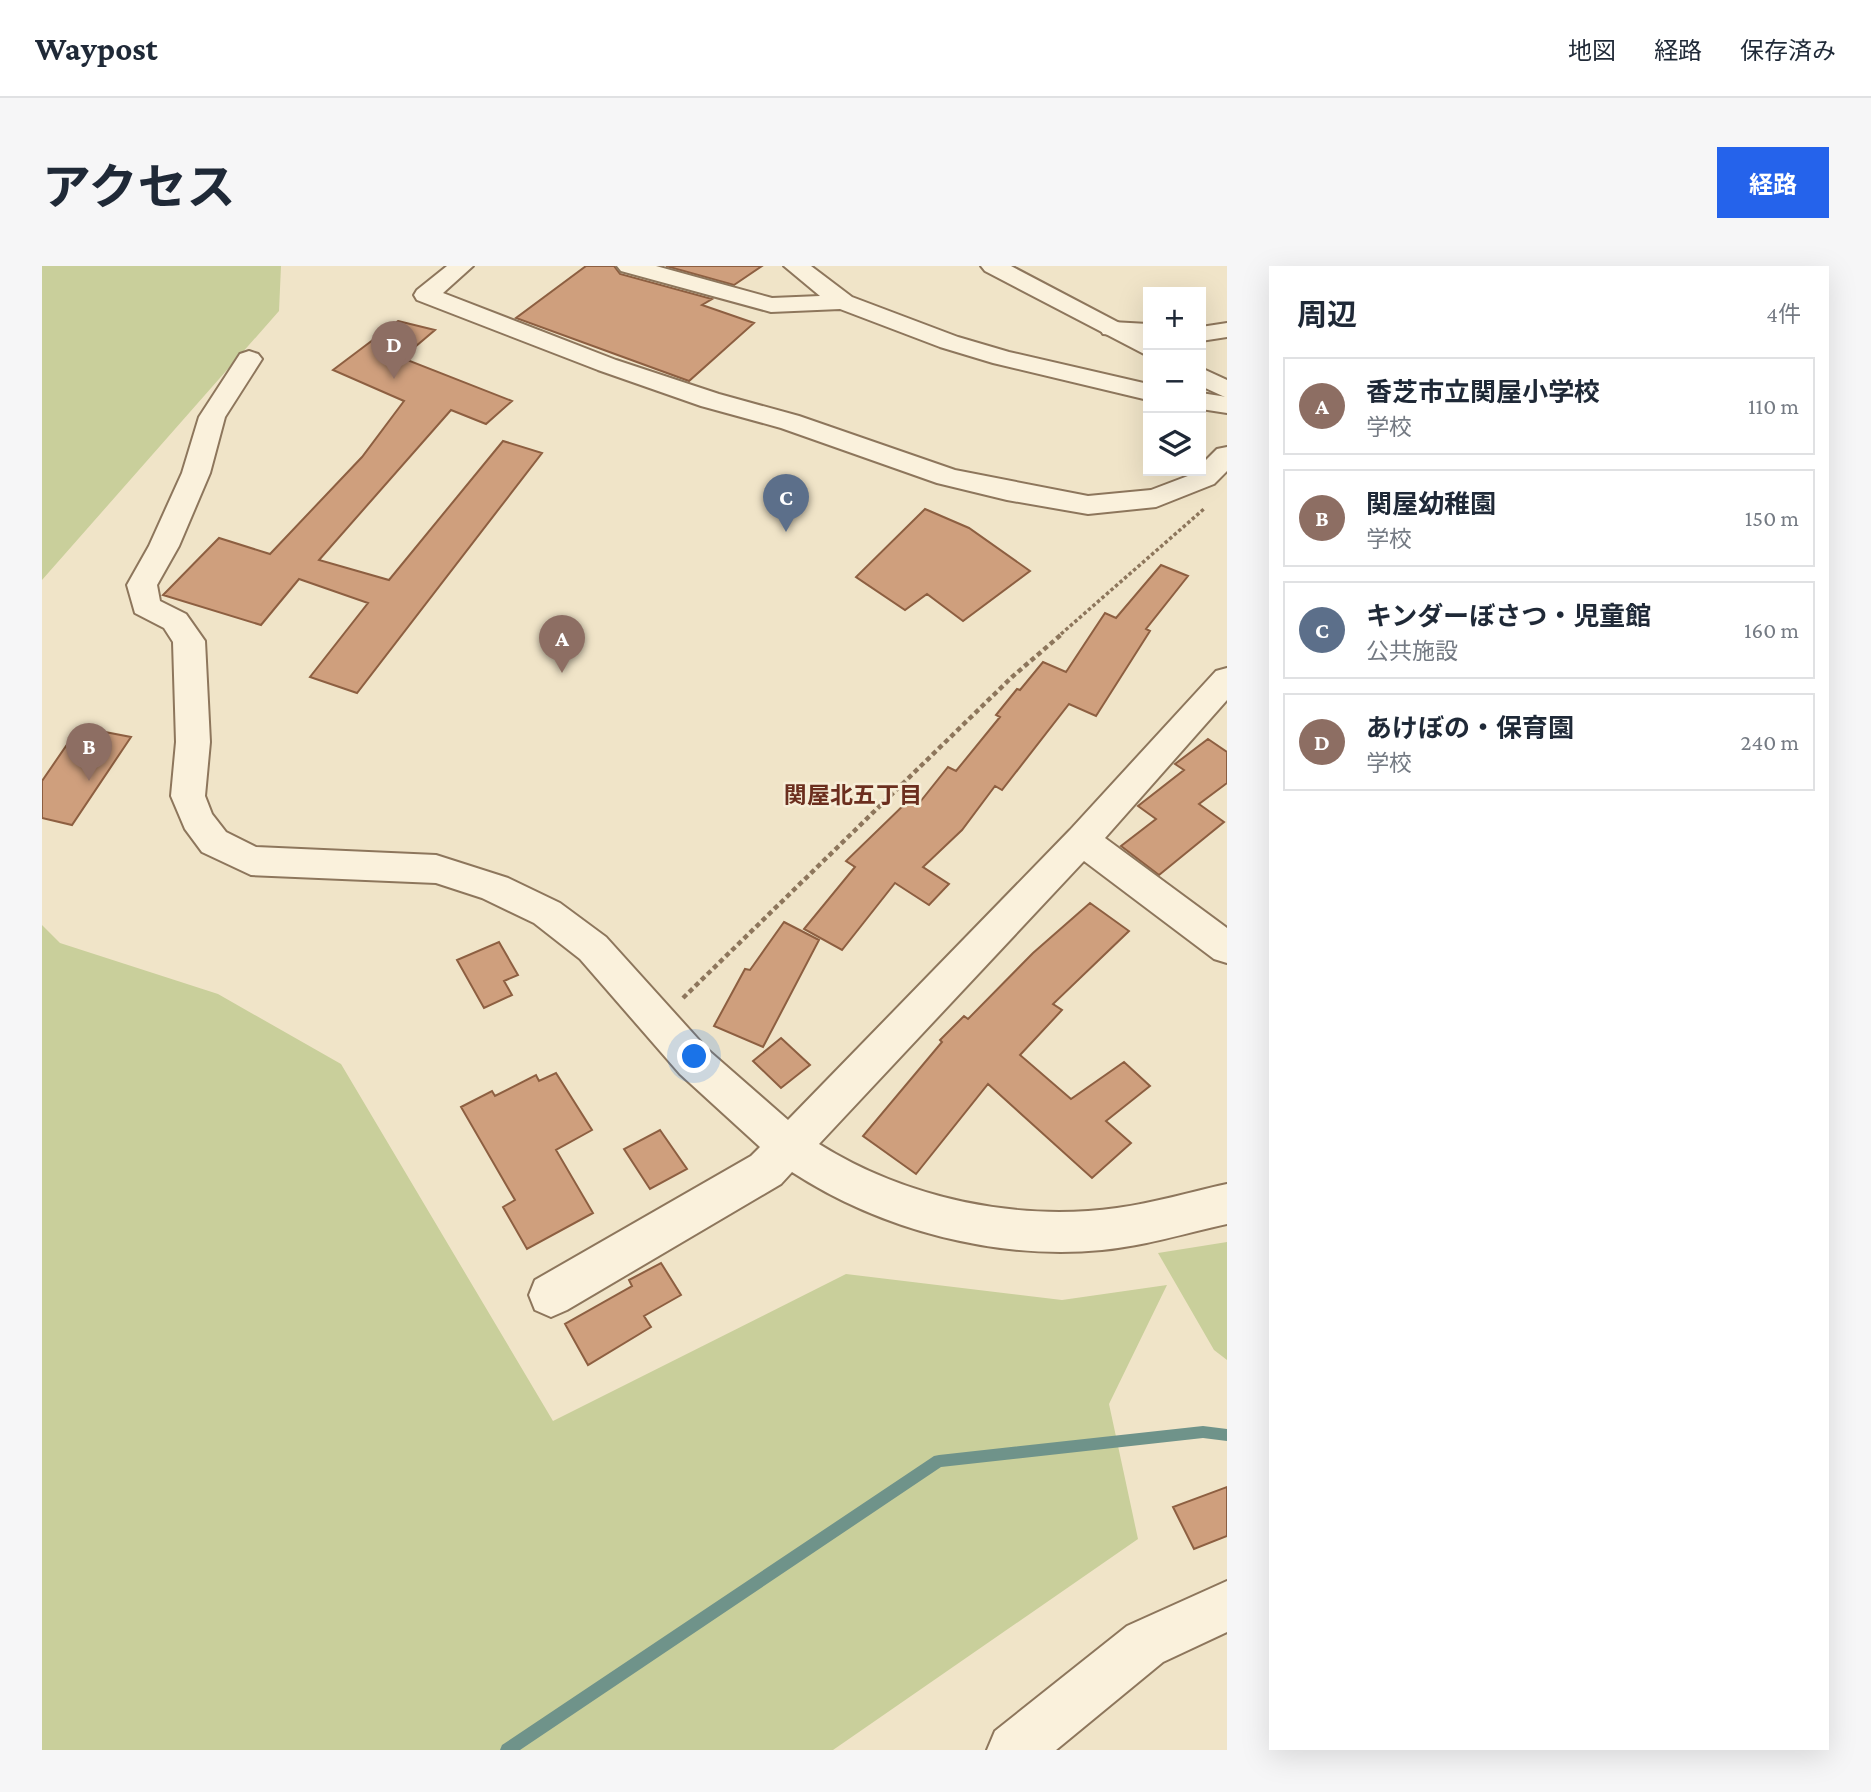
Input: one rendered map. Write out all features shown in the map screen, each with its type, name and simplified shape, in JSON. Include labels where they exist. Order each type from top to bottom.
[{"type":"street","points":[[461,266],[426,295],[607,365],[858,444],[947,477],[1088,505],[1156,498],[1203,478],[1227,455]]},
{"type":"street","points":[[629,266],[771,305],[843,302]]},
{"type":"street","points":[[796,266],[843,302],[948,342],[1002,358],[1143,391]]},
{"type":"street","points":[[993,266],[1143,345]]},
{"type":"street","points":[[1112,329],[1143,331]]},
{"type":"street","points":[[1206,333],[1227,330]]},
{"type":"street","points":[[249,359],[212,417],[196,473],[164,546],[142,585],[145,606],[174,621],[189,641],[192,742],[188,796],[197,820],[214,842],[251,861],[436,869],[495,888],[547,913],[593,948],[694,1062],[789,1147],[847,1182],[912,1206],[977,1224],[1045,1231],[1102,1230],[1227,1204]]},
{"type":"street","points":[[1206,379],[1227,390]]},
{"type":"street","points":[[1206,402],[1227,405]]},
{"type":"street","points":[[551,1295],[766,1170],[1083,839],[1225,686]]},
{"type":"street","points":[[1083,839],[1227,948]]},
{"type":"street","points":[[1014,1750],[1145,1644],[1227,1606]]},
{"type":"path","points":[[659,1022],[1012,677],[1206,507]]},
{"type":"green space","points":[[42,266],[281,266],[279,311],[42,580]]},
{"type":"green space","points":[[42,925],[60,943],[218,994],[341,1064],[553,1421],[846,1274],[1062,1300],[1167,1285],[1109,1404],[1138,1539],[833,1750],[42,1750]]},
{"type":"green space","points":[[1227,1242],[1227,1360],[1214,1350],[1158,1253]]},
{"type":"building","points":[[586,266],[614,266],[620,274],[712,299],[702,305],[754,323],[689,381],[516,318]]},
{"type":"building","points":[[666,266],[762,266],[734,285]]},
{"type":"building","points":[[398,321],[435,330],[402,358],[512,401],[486,424],[451,410],[319,560],[389,580],[503,441],[542,453],[357,693],[310,677],[368,603],[299,579],[261,625],[163,595],[219,538],[270,554],[362,457],[404,401],[333,370]]},
{"type":"building","points":[[925,509],[969,528],[1030,571],[963,621],[927,594],[905,610],[856,577]]},
{"type":"building","points":[[1161,565],[1188,576],[1146,629],[1150,631],[1096,716],[1069,704],[1002,790],[995,786],[962,830],[923,867],[949,884],[929,905],[895,883],[842,950],[804,929],[855,867],[846,861],[912,797],[920,802],[948,767],[956,771],[1000,717],[996,715],[1043,662],[1066,672],[1105,613],[1116,618]]},
{"type":"building","points":[[79,727],[131,737],[72,825],[42,818],[42,781]]},
{"type":"building","points":[[1208,739],[1227,752],[1227,783],[1199,804],[1224,822],[1159,875],[1121,846],[1156,819],[1138,806],[1184,770],[1175,764]]},
{"type":"building","points":[[1090,903],[1129,931],[1053,1004],[1062,1010],[1020,1055],[1071,1099],[1124,1062],[1150,1086],[1106,1121],[1131,1143],[1092,1178],[988,1084],[916,1174],[863,1136],[942,1042],[940,1040],[964,1016],[968,1019],[1033,953]]},
{"type":"building","points":[[784,922],[819,940],[763,1047],[714,1026],[745,969],[750,970]]},
{"type":"building","points":[[499,942],[518,975],[504,981],[512,995],[484,1008],[457,960]]},
{"type":"building","points":[[781,1038],[810,1065],[781,1088],[753,1061]]},
{"type":"building","points":[[556,1073],[592,1130],[556,1150],[593,1213],[527,1249],[503,1207],[515,1200],[461,1107],[492,1091],[495,1096],[536,1075],[539,1081]]},
{"type":"building","points":[[660,1130],[687,1169],[650,1189],[624,1149]]},
{"type":"building","points":[[661,1263],[681,1295],[644,1316],[651,1327],[588,1365],[565,1324],[632,1286],[629,1280]]},
{"type":"building","points":[[1227,1487],[1227,1536],[1194,1549],[1173,1507]]},
{"type":"waterway","points":[[507,1750],[939,1461],[1203,1432],[1227,1435]]},
{"type":"place","name":"あけぼの・保育園","points":[[394,379]]},
{"type":"place","name":"キンダーぼさつ・児童館","points":[[786,532]]},
{"type":"place","name":"香芝市立関屋小学校","points":[[562,673]]},
{"type":"place","name":"関屋幼稚園","points":[[89,781]]},
{"type":"district","name":"関屋北五丁目","points":[[853,795]]}]
